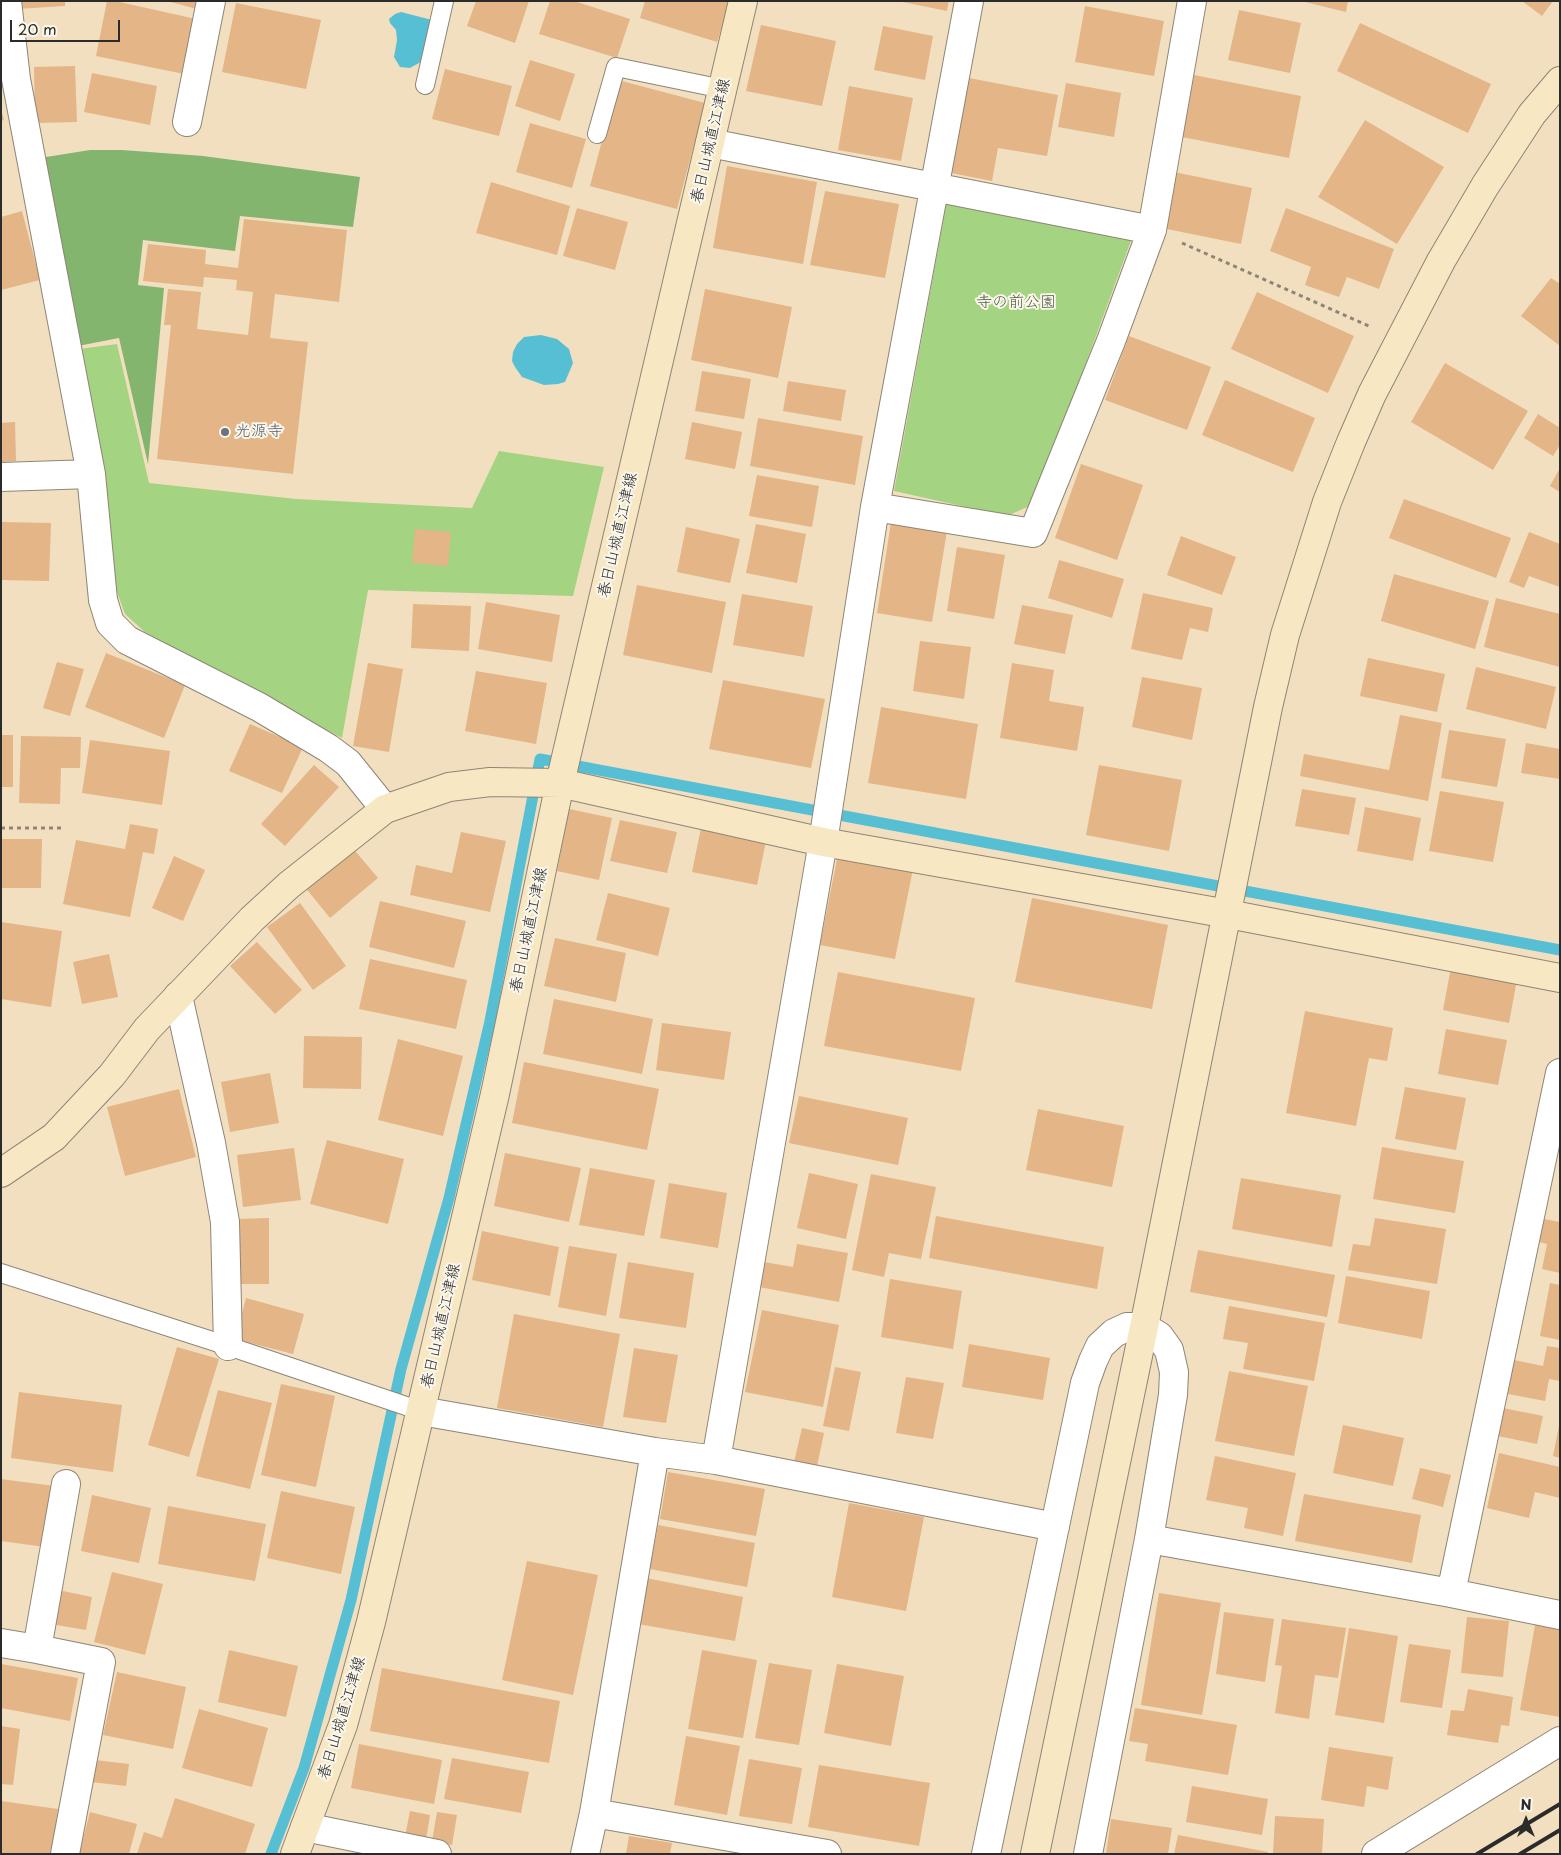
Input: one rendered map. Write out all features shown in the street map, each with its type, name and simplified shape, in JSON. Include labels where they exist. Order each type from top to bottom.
[{"type":"street","points":[[7,1],[16,79],[91,474],[103,600],[110,623],[127,640],[259,707],[328,748],[348,763],[385,808]]},
{"type":"street","points":[[187,122],[211,1]]},
{"type":"street","name":"春日山城直江津線","points":[[295,1854],[343,1726],[370,1622],[495,1094],[560,783],[743,1]]},
{"type":"street","points":[[716,1460],[823,842],[875,507],[969,1]]},
{"type":"street","points":[[875,507],[1033,533],[1111,341],[1152,230],[1192,1]]},
{"type":"street","points":[[1036,1854],[1228,914],[1268,707],[1285,635],[1331,494],[1365,410],[1399,339],[1441,261],[1485,186],[1532,114],[1560,81]]},
{"type":"street","points":[[710,143],[1152,230]]},
{"type":"street","points":[[1,477],[91,474]]},
{"type":"street","points":[[1,1173],[54,1137],[112,1075],[147,1029],[252,919],[289,885],[385,808],[449,787],[490,782],[560,783],[823,842],[1228,914],[1560,978]]},
{"type":"street","points":[[178,996],[211,1144],[225,1222],[228,1346]]},
{"type":"street","points":[[1452,1593],[1560,1073]]},
{"type":"street","points":[[986,1854],[1085,1383],[1100,1346],[1114,1333],[1127,1327],[1144,1327],[1160,1336],[1169,1350],[1174,1372],[1170,1420],[1088,1854]]},
{"type":"street","points":[[421,1411],[655,1452],[716,1460],[1055,1527]]},
{"type":"street","points":[[585,1854],[594,1813],[655,1452]]},
{"type":"street","points":[[37,1649],[66,1484]]},
{"type":"street","points":[[1149,1539],[1560,1614]]},
{"type":"street","points":[[1,1643],[102,1662],[65,1854]]},
{"type":"street","points":[[1376,1854],[1560,1741]]},
{"type":"street","points":[[594,1813],[827,1854]]},
{"type":"street","points":[[305,1827],[437,1854]]},
{"type":"lane","points":[[425,85],[444,1]]},
{"type":"lane","points":[[597,134],[616,67],[723,89]]},
{"type":"lane","points":[[1,1273],[228,1346],[421,1411]]},
{"type":"path","points":[[1152,230],[1399,339]]},
{"type":"path","points":[[1,828],[62,828]]},
{"type":"green space","points":[[90,150],[122,150],[203,156],[360,177],[353,227],[240,216],[235,251],[143,240],[138,285],[164,288],[148,464],[119,338],[78,346],[40,158]]},
{"type":"green space","name":"寺の前公園","points":[[947,200],[1132,238],[1034,504],[1007,516],[894,491]]},
{"type":"green space","points":[[117,344],[149,483],[296,499],[472,508],[499,451],[604,467],[573,596],[368,590],[342,738],[145,632],[125,614],[117,592],[79,349]]},
{"type":"water","points":[[401,12],[432,20],[423,59],[410,68],[400,67],[394,57],[397,40],[396,30],[389,19]]},
{"type":"water","points":[[541,335],[557,339],[569,349],[573,363],[565,382],[544,385],[522,377],[515,367],[512,361],[513,352],[517,344],[524,337]]},
{"type":"building","points":[[16,1],[65,1],[65,6],[17,9]]},
{"type":"building","points":[[107,1],[115,1],[196,19],[184,74],[96,56]]},
{"type":"building","points":[[167,1],[198,1],[197,9]]},
{"type":"building","points":[[476,1],[529,1],[515,43],[467,26]]},
{"type":"building","points":[[550,1],[574,1],[630,19],[617,58],[539,34]]},
{"type":"building","points":[[645,1],[730,1],[717,42],[640,18]]},
{"type":"building","points":[[898,1],[949,1],[947,11]]},
{"type":"building","points":[[1301,1],[1348,1],[1346,12]]},
{"type":"building","points":[[1522,1],[1553,1],[1542,16]]},
{"type":"building","points":[[236,3],[321,20],[306,89],[222,72]]},
{"type":"building","points":[[1085,6],[1164,21],[1154,76],[1075,62]]},
{"type":"building","points":[[1239,10],[1301,23],[1290,73],[1228,60]]},
{"type":"building","points":[[1360,23],[1491,84],[1468,133],[1337,71]]},
{"type":"building","points":[[761,25],[836,41],[822,106],[746,91]]},
{"type":"building","points":[[883,26],[933,36],[925,80],[874,70]]},
{"type":"building","points":[[530,60],[575,74],[560,121],[515,106]]},
{"type":"building","points":[[75,66],[77,122],[35,123],[34,67]]},
{"type":"building","points":[[445,69],[512,86],[499,136],[432,119]]},
{"type":"building","points":[[92,73],[157,86],[150,125],[84,112]]},
{"type":"building","points":[[1194,75],[1301,96],[1289,158],[1182,137]]},
{"type":"building","points":[[969,78],[1058,95],[1047,156],[998,148],[992,181],[951,173]]},
{"type":"building","points":[[618,80],[705,103],[677,209],[590,186]]},
{"type":"building","points":[[1066,83],[1121,93],[1114,137],[1058,127]]},
{"type":"building","points":[[849,86],[913,98],[901,161],[838,150]]},
{"type":"building","points":[[1,109],[4,120],[1,121]]},
{"type":"building","points":[[1365,120],[1444,167],[1397,244],[1318,197]]},
{"type":"building","points":[[530,123],[586,139],[572,188],[516,172]]},
{"type":"building","points":[[727,166],[817,182],[803,264],[713,248]]},
{"type":"building","points":[[1174,172],[1252,188],[1241,244],[1162,228]]},
{"type":"building","points":[[491,182],[570,206],[557,255],[476,233]]},
{"type":"building","points":[[825,191],[899,204],[885,278],[810,265]]},
{"type":"building","points":[[577,208],[628,222],[615,270],[563,256]]},
{"type":"building","points":[[1286,208],[1394,249],[1379,289],[1347,277],[1339,297],[1305,285],[1311,267],[1270,251]]},
{"type":"building","points":[[22,211],[40,280],[1,290],[1,217]]},
{"type":"building","points":[[244,219],[347,230],[339,302],[275,294],[270,338],[308,342],[293,474],[157,459],[171,325],[164,325],[168,289],[201,292],[197,329],[248,335],[253,292],[236,290],[237,280],[204,277],[203,287],[143,281],[148,244],[206,250],[205,264],[238,268]]},
{"type":"building","points":[[1551,278],[1560,284],[1560,346],[1521,316]]},
{"type":"building","points":[[705,289],[792,307],[778,378],[691,360]]},
{"type":"building","points":[[1257,292],[1354,336],[1328,393],[1231,349]]},
{"type":"building","points":[[1129,336],[1211,367],[1187,430],[1105,400]]},
{"type":"building","points":[[1445,363],[1528,411],[1493,470],[1411,422]]},
{"type":"building","points":[[702,371],[751,379],[744,419],[695,411]]},
{"type":"building","points":[[1225,380],[1315,418],[1293,472],[1202,435]]},
{"type":"building","points":[[788,381],[846,390],[841,421],[783,411]]},
{"type":"building","points":[[1538,414],[1560,428],[1560,445],[1553,456],[1524,438]]},
{"type":"building","points":[[758,418],[863,436],[855,485],[750,466]]},
{"type":"building","points":[[15,422],[16,461],[1,462],[1,423]]},
{"type":"building","points":[[692,422],[742,432],[735,469],[685,459]]},
{"type":"building","points":[[1081,464],[1143,485],[1117,560],[1055,538]]},
{"type":"building","points":[[1560,468],[1560,492],[1550,486]]},
{"type":"building","points":[[757,475],[819,486],[812,527],[749,516]]},
{"type":"building","points":[[1404,499],[1511,538],[1496,578],[1389,538]]},
{"type":"building","points":[[1,522],[51,523],[49,581],[1,580]]},
{"type":"building","points":[[891,522],[947,531],[932,622],[877,613]]},
{"type":"building","points":[[756,524],[806,534],[797,583],[746,573]]},
{"type":"building","points":[[686,527],[740,539],[730,583],[677,572]]},
{"type":"building","points":[[415,529],[451,532],[448,566],[412,563]]},
{"type":"building","points":[[1529,532],[1560,544],[1560,587],[1529,576],[1524,588],[1509,582]]},
{"type":"building","points":[[1181,536],[1236,557],[1222,595],[1167,575]]},
{"type":"building","points":[[957,547],[1005,555],[994,619],[947,611]]},
{"type":"building","points":[[1059,560],[1124,579],[1112,618],[1048,598]]},
{"type":"building","points":[[1394,574],[1489,601],[1475,649],[1381,621]]},
{"type":"building","points":[[637,585],[726,602],[712,673],[623,655]]},
{"type":"building","points":[[1143,593],[1213,608],[1208,632],[1190,628],[1182,660],[1131,649]]},
{"type":"building","points":[[742,594],[813,606],[804,657],[733,645]]},
{"type":"building","points":[[1496,598],[1560,614],[1560,667],[1484,647]]},
{"type":"building","points":[[486,602],[560,615],[552,662],[478,649]]},
{"type":"building","points":[[413,604],[471,606],[469,651],[411,648]]},
{"type":"building","points":[[1022,605],[1073,615],[1065,654],[1014,644]]},
{"type":"building","points":[[920,641],[971,647],[964,699],[913,691]]},
{"type":"building","points":[[106,653],[185,685],[164,738],[85,707]]},
{"type":"building","points":[[1368,658],[1445,674],[1437,712],[1360,696]]},
{"type":"building","points":[[57,662],[84,669],[70,716],[43,708]]},
{"type":"building","points":[[368,663],[403,669],[389,752],[353,746]]},
{"type":"building","points":[[1012,663],[1054,670],[1049,701],[1084,707],[1077,751],[1000,738]]},
{"type":"building","points":[[1476,667],[1556,687],[1546,729],[1466,709]]},
{"type":"building","points":[[476,671],[547,683],[536,744],[465,731]]},
{"type":"building","points":[[1142,677],[1202,688],[1192,740],[1132,727]]},
{"type":"building","points":[[723,680],[825,699],[811,768],[709,749]]},
{"type":"building","points":[[881,707],[978,724],[966,799],[868,783]]},
{"type":"building","points":[[1400,715],[1442,723],[1428,801],[1300,776],[1304,754],[1389,770]]},
{"type":"building","points":[[250,724],[303,747],[282,793],[229,771]]},
{"type":"building","points":[[1449,730],[1506,739],[1497,787],[1441,778]]},
{"type":"building","points":[[1,735],[13,735],[13,787],[1,787]]},
{"type":"building","points":[[21,736],[81,737],[80,768],[61,768],[60,804],[19,803]]},
{"type":"building","points":[[90,740],[170,751],[162,805],[82,793]]},
{"type":"building","points":[[1526,743],[1560,749],[1560,779],[1521,773]]},
{"type":"building","points":[[314,765],[339,787],[285,846],[261,824]]},
{"type":"building","points":[[1099,765],[1182,780],[1169,851],[1086,835]]},
{"type":"building","points":[[1302,789],[1356,798],[1349,835],[1295,826]]},
{"type":"building","points":[[1440,791],[1504,802],[1493,862],[1429,851]]},
{"type":"building","points":[[1365,807],[1421,818],[1413,861],[1357,851]]},
{"type":"building","points":[[569,809],[612,818],[599,880],[557,871]]},
{"type":"building","points":[[620,820],[677,832],[667,873],[610,861]]},
{"type":"building","points":[[130,824],[158,829],[154,854],[143,852],[130,917],[63,904],[76,840],[125,849]]},
{"type":"building","points":[[701,828],[766,841],[757,885],[692,872]]},
{"type":"building","points":[[461,832],[506,841],[490,912],[410,895],[416,865],[452,873]]},
{"type":"building","points":[[1,839],[42,839],[41,888],[1,888]]},
{"type":"building","points":[[351,846],[378,878],[330,918],[304,886]]},
{"type":"building","points":[[839,849],[914,864],[895,959],[820,945]]},
{"type":"building","points":[[174,856],[205,870],[183,921],[152,908]]},
{"type":"building","points":[[608,893],[670,908],[658,956],[596,940]]},
{"type":"building","points":[[1032,898],[1168,925],[1152,1009],[1015,982]]},
{"type":"building","points":[[380,901],[466,921],[454,968],[369,947]]},
{"type":"building","points":[[300,903],[346,966],[313,990],[267,927]]},
{"type":"building","points":[[1,922],[62,931],[51,1007],[1,999]]},
{"type":"building","points":[[555,938],[626,953],[616,1002],[544,986]]},
{"type":"building","points":[[257,942],[302,990],[275,1014],[230,966]]},
{"type":"building","points":[[109,954],[118,997],[82,1004],[73,962]]},
{"type":"building","points":[[370,959],[467,980],[456,1029],[359,1009]]},
{"type":"building","points":[[1452,962],[1518,974],[1509,1023],[1443,1010]]},
{"type":"building","points":[[838,972],[975,998],[961,1071],[824,1046]]},
{"type":"building","points":[[554,999],[653,1019],[642,1074],[543,1054]]},
{"type":"building","points":[[1305,1011],[1393,1028],[1387,1061],[1369,1058],[1356,1126],[1286,1113]]},
{"type":"building","points":[[662,1023],[731,1032],[724,1080],[656,1070]]},
{"type":"building","points":[[1446,1029],[1507,1040],[1498,1085],[1438,1074]]},
{"type":"building","points":[[304,1036],[362,1037],[361,1089],[303,1088]]},
{"type":"building","points":[[398,1039],[463,1056],[443,1136],[378,1120]]},
{"type":"building","points":[[524,1062],[659,1089],[647,1150],[512,1123]]},
{"type":"building","points":[[270,1073],[279,1123],[230,1132],[221,1082]]},
{"type":"building","points":[[1405,1087],[1466,1098],[1456,1150],[1395,1139]]},
{"type":"building","points":[[179,1089],[196,1157],[125,1176],[107,1107]]},
{"type":"building","points":[[799,1096],[908,1118],[898,1165],[789,1143]]},
{"type":"building","points":[[1038,1109],[1124,1126],[1112,1187],[1026,1170]]},
{"type":"building","points":[[327,1140],[404,1159],[388,1224],[310,1204]]},
{"type":"building","points":[[1382,1147],[1464,1161],[1455,1213],[1373,1199]]},
{"type":"building","points":[[294,1148],[301,1200],[243,1207],[237,1155]]},
{"type":"building","points":[[505,1153],[581,1168],[569,1222],[494,1206]]},
{"type":"building","points":[[590,1168],[655,1180],[644,1236],[579,1225]]},
{"type":"building","points":[[809,1173],[858,1184],[846,1239],[797,1228]]},
{"type":"building","points":[[871,1174],[936,1187],[921,1259],[889,1253],[884,1277],[852,1270]]},
{"type":"building","points":[[1241,1178],[1341,1195],[1332,1247],[1232,1229]]},
{"type":"building","points":[[669,1183],[727,1193],[718,1248],[660,1238]]},
{"type":"building","points":[[936,1216],[1104,1247],[1097,1289],[929,1258]]},
{"type":"building","points":[[269,1218],[269,1284],[237,1284],[237,1219]]},
{"type":"building","points":[[1375,1218],[1446,1229],[1437,1284],[1348,1270],[1353,1244],[1370,1246]]},
{"type":"building","points":[[1544,1219],[1560,1222],[1560,1273],[1542,1269],[1547,1244],[1539,1242]]},
{"type":"building","points":[[482,1231],[559,1247],[550,1296],[472,1280]]},
{"type":"building","points":[[797,1244],[848,1253],[839,1302],[759,1287],[764,1262],[793,1267]]},
{"type":"building","points":[[569,1246],[617,1254],[606,1316],[558,1307]]},
{"type":"building","points":[[1198,1250],[1335,1275],[1327,1317],[1190,1292]]},
{"type":"building","points":[[628,1262],[694,1273],[686,1328],[619,1318]]},
{"type":"building","points":[[1346,1276],[1430,1291],[1422,1339],[1338,1323]]},
{"type":"building","points":[[890,1279],[962,1291],[953,1349],[881,1337]]},
{"type":"building","points":[[1550,1283],[1560,1285],[1560,1340],[1540,1336]]},
{"type":"building","points":[[246,1298],[304,1314],[293,1354],[235,1339]]},
{"type":"building","points":[[1229,1306],[1325,1323],[1314,1381],[1243,1369],[1248,1343],[1223,1339]]},
{"type":"building","points":[[762,1310],[839,1325],[823,1407],[745,1392]]},
{"type":"building","points":[[514,1314],[620,1334],[603,1427],[497,1408]]},
{"type":"building","points":[[969,1344],[1050,1358],[1043,1400],[962,1387]]},
{"type":"building","points":[[1547,1346],[1560,1348],[1560,1381],[1549,1379],[1545,1401],[1508,1394],[1514,1360],[1543,1366]]},
{"type":"building","points":[[177,1347],[219,1359],[189,1457],[148,1445]]},
{"type":"building","points":[[634,1348],[678,1355],[666,1423],[623,1417]]},
{"type":"building","points":[[835,1367],[861,1372],[849,1431],[823,1426]]},
{"type":"building","points":[[1229,1371],[1308,1386],[1294,1456],[1215,1441]]},
{"type":"building","points":[[906,1377],[944,1383],[933,1439],[896,1433]]},
{"type":"building","points":[[281,1384],[335,1396],[316,1487],[261,1475]]},
{"type":"building","points":[[218,1390],[272,1403],[250,1489],[196,1476]]},
{"type":"building","points":[[19,1392],[122,1405],[113,1472],[11,1458]]},
{"type":"building","points":[[1503,1408],[1543,1416],[1537,1444],[1498,1436]]},
{"type":"building","points":[[1343,1425],[1404,1438],[1393,1486],[1333,1473]]},
{"type":"building","points":[[1560,1426],[1560,1458],[1553,1456]]},
{"type":"building","points":[[802,1428],[824,1433],[817,1466],[794,1462]]},
{"type":"building","points":[[1499,1453],[1560,1467],[1560,1498],[1535,1492],[1529,1518],[1487,1508]]},
{"type":"building","points":[[1215,1456],[1296,1473],[1283,1536],[1244,1528],[1248,1508],[1206,1500]]},
{"type":"building","points":[[1420,1468],[1451,1475],[1443,1507],[1412,1499]]},
{"type":"building","points":[[668,1472],[765,1489],[756,1536],[660,1519]]},
{"type":"building","points":[[1,1479],[54,1486],[45,1547],[1,1541]]},
{"type":"building","points":[[281,1491],[355,1507],[341,1574],[267,1558]]},
{"type":"building","points":[[1304,1494],[1421,1515],[1412,1563],[1295,1541]]},
{"type":"building","points":[[92,1495],[151,1508],[139,1563],[81,1551]]},
{"type":"building","points":[[849,1503],[924,1517],[906,1611],[832,1597]]},
{"type":"building","points":[[168,1506],[266,1524],[255,1581],[158,1564]]},
{"type":"building","points":[[658,1525],[755,1543],[747,1587],[650,1569]]},
{"type":"building","points":[[527,1561],[598,1575],[573,1695],[502,1680]]},
{"type":"building","points":[[112,1572],[163,1584],[145,1655],[94,1642]]},
{"type":"building","points":[[646,1578],[743,1597],[735,1641],[638,1624]]},
{"type":"building","points":[[58,1590],[92,1597],[86,1630],[51,1624]]},
{"type":"building","points":[[1159,1593],[1221,1603],[1202,1715],[1141,1705]]},
{"type":"building","points":[[1224,1612],[1274,1619],[1265,1682],[1216,1674]]},
{"type":"building","points":[[1467,1617],[1509,1621],[1503,1677],[1461,1673]]},
{"type":"building","points":[[1282,1619],[1346,1628],[1338,1678],[1315,1675],[1309,1719],[1275,1713],[1282,1666],[1275,1665]]},
{"type":"building","points":[[1535,1625],[1560,1630],[1560,1717],[1520,1710]]},
{"type":"building","points":[[1349,1628],[1398,1636],[1384,1723],[1335,1715]]},
{"type":"building","points":[[1409,1644],[1451,1650],[1442,1708],[1400,1702]]},
{"type":"building","points":[[229,1650],[298,1666],[286,1717],[218,1702]]},
{"type":"building","points":[[702,1650],[757,1660],[743,1738],[688,1729]]},
{"type":"building","points":[[769,1663],[812,1670],[799,1745],[755,1738]]},
{"type":"building","points":[[1,1664],[78,1678],[70,1721],[1,1708]]},
{"type":"building","points":[[837,1664],[904,1676],[891,1746],[824,1733]]},
{"type":"building","points":[[382,1668],[560,1701],[549,1763],[370,1731]]},
{"type":"building","points":[[117,1672],[186,1687],[173,1749],[103,1735]]},
{"type":"building","points":[[1468,1689],[1513,1697],[1509,1726],[1501,1725],[1498,1743],[1447,1735],[1451,1710],[1464,1711]]},
{"type":"building","points":[[1135,1708],[1237,1725],[1228,1775],[1145,1761],[1148,1744],[1129,1741]]},
{"type":"building","points":[[199,1709],[268,1728],[252,1787],[182,1768]]},
{"type":"building","points":[[1,1726],[20,1729],[13,1785],[1,1784]]},
{"type":"building","points":[[686,1736],[740,1746],[727,1815],[674,1805]]},
{"type":"building","points":[[359,1744],[442,1760],[434,1804],[351,1788]]},
{"type":"building","points":[[1329,1747],[1393,1757],[1388,1790],[1367,1786],[1364,1807],[1321,1800]]},
{"type":"building","points":[[452,1758],[529,1772],[521,1813],[444,1799]]},
{"type":"building","points":[[749,1759],[802,1768],[792,1824],[739,1816]]},
{"type":"building","points":[[95,1760],[129,1764],[126,1786],[91,1782]]},
{"type":"building","points":[[819,1765],[930,1783],[919,1846],[808,1827]]},
{"type":"building","points":[[1192,1786],[1268,1799],[1262,1835],[1186,1822]]},
{"type":"building","points":[[175,1798],[255,1824],[245,1854],[137,1854],[144,1832],[162,1838]]},
{"type":"building","points":[[1,1801],[58,1809],[52,1854],[1,1854]]},
{"type":"building","points":[[410,1811],[430,1815],[425,1846],[404,1842]]},
{"type":"building","points":[[90,1812],[137,1824],[129,1854],[79,1854]]},
{"type":"building","points":[[437,1812],[457,1815],[452,1845],[432,1841]]},
{"type":"building","points":[[1275,1816],[1324,1819],[1322,1854],[1273,1854]]},
{"type":"building","points":[[1111,1819],[1172,1828],[1168,1854],[1106,1854]]},
{"type":"building","points":[[1178,1835],[1268,1852],[1268,1854],[1174,1854]]},
{"type":"building","points":[[629,1836],[672,1843],[670,1854],[626,1854]]},
{"type":"waterway","points":[[271,1854],[304,1768],[351,1600],[401,1369],[449,1198],[490,1021],[540,759],[1560,950]]},
{"type":"railway","points":[[1477,1854],[1560,1804]]},
{"type":"railway","points":[[1520,1854],[1560,1830]]},
{"type":"place","name":"光源寺","points":[[225,432]]}]
